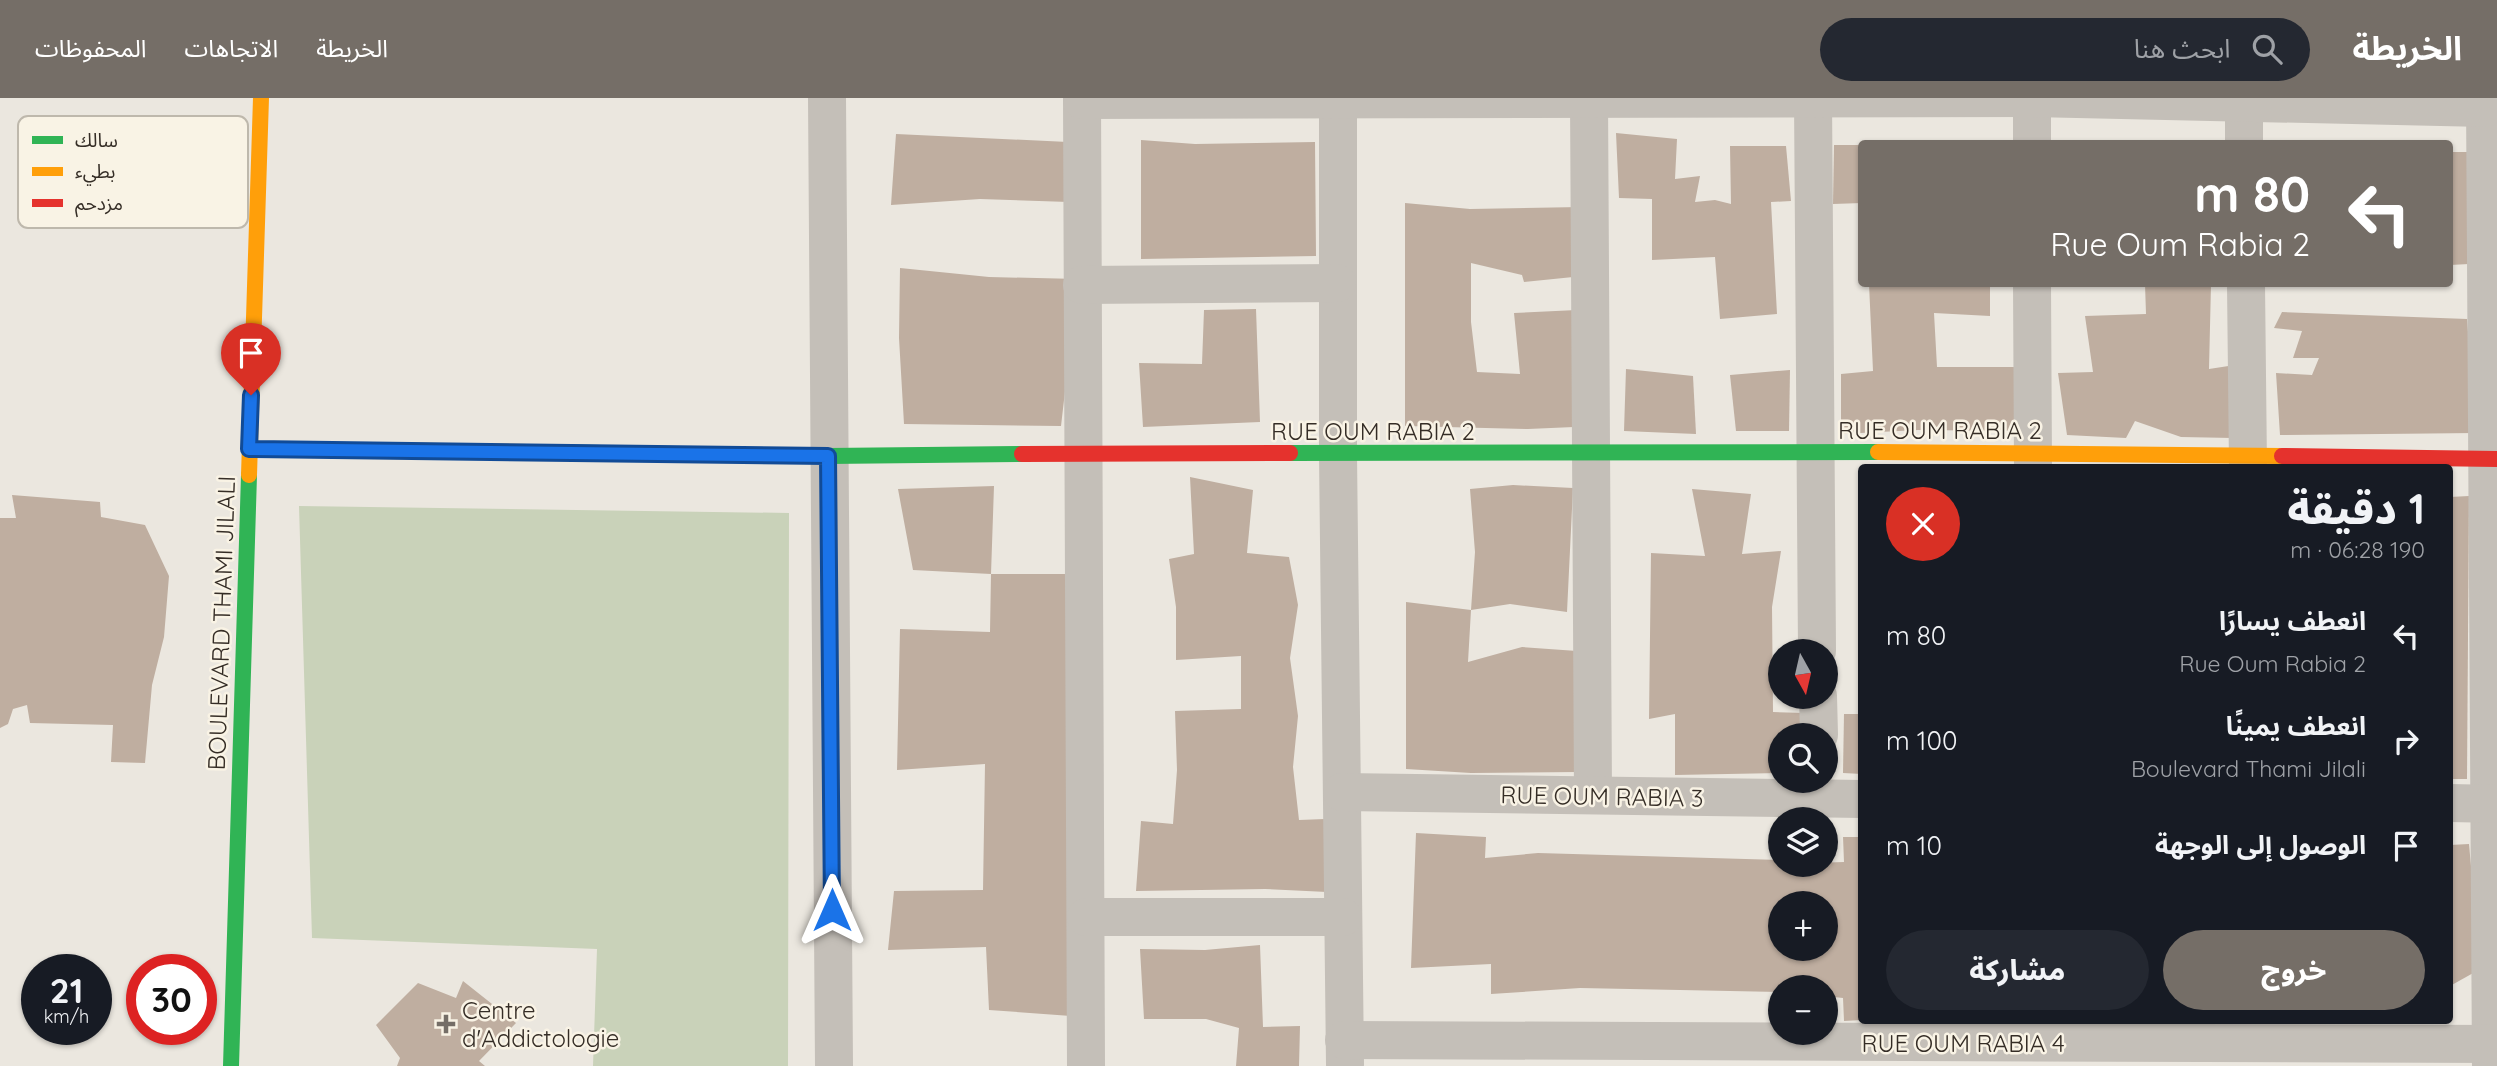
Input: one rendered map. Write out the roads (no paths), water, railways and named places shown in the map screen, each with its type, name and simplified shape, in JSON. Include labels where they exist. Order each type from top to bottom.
[{"type":"street","name":"BOULEVARD THAMI JILALI","points":[[231,1066],[261,98]]},
{"type":"street","points":[[827,98],[834,1066]]},
{"type":"street","points":[[1338,98],[1338,455],[1345,1053]]},
{"type":"street","points":[[2032,98],[2032,140]]},
{"type":"street","points":[[1086,1066],[1082,99],[2032,98],[2485,103],[2492,205],[2493,1051]]},
{"type":"street","points":[[1589,99],[1593,795]]},
{"type":"street","points":[[1813,99],[1817,639]]},
{"type":"street","points":[[2244,100],[2244,140]]},
{"type":"street","points":[[1082,285],[1337,283]]},
{"type":"street","points":[[2032,287],[2033,460]]},
{"type":"street","points":[[2246,287],[2247,462]]},
{"type":"street","name":"RUE OUM RABIA 2","points":[[249,449],[828,456],[1815,452],[2033,460],[2247,462],[2493,459]]},
{"type":"street","name":"RUE OUM RABIA 3","points":[[1342,792],[1593,795],[1768,790]]},
{"type":"street","name":"RUE OUM RABIA 3","points":[[1836,793],[1858,798]]},
{"type":"street","points":[[2453,803],[2493,804]]},
{"type":"street","points":[[1086,917],[1343,917]]},
{"type":"street","name":"RUE OUM RABIA 4","points":[[1345,1053],[1823,1054],[1927,1031],[2038,1054],[2274,1055],[2493,1051]]},
{"type":"place","name":"Centre d'Addictologie","points":[[446,1024]]}]
